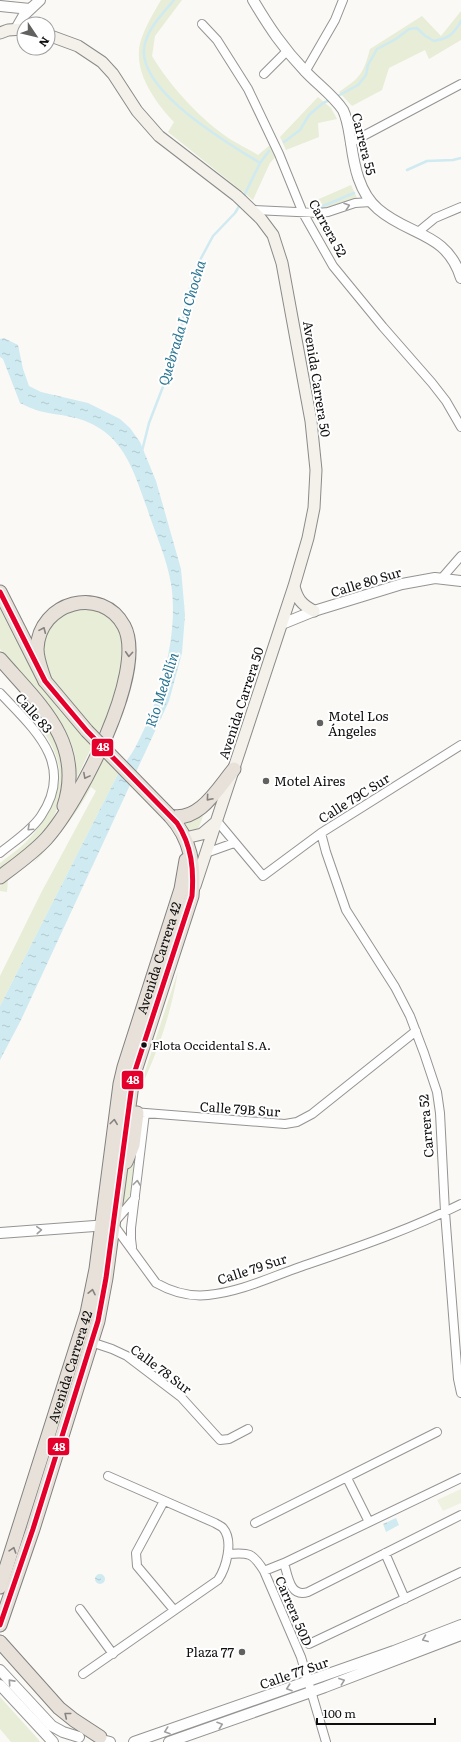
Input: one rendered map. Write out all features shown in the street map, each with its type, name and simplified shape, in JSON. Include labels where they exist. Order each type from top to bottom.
[{"type":"highway","points":[[0,592],[45,681],[87,731],[170,816],[177,824],[185,838]]},
{"type":"highway","points":[[0,877],[46,839],[63,817],[98,755],[119,702],[129,653],[128,639],[124,626],[118,618],[108,610],[97,605],[85,603],[76,603],[63,607],[54,612],[40,634],[37,648],[38,660],[45,681]]},
{"type":"highway","points":[[0,659],[54,723],[68,758],[70,776],[68,794],[62,812],[46,839]]},
{"type":"highway","points":[[170,816],[184,817],[198,810],[234,769]]},
{"type":"highway","name":"Avenida Carrera 42","points":[[0,1587],[83,1330],[119,1178],[125,1128],[137,1113],[137,1062],[192,896],[193,870],[191,856],[185,838]]},
{"type":"highway","name":"Avenida Carrera 42","points":[[0,1625],[33,1529],[91,1342],[102,1301],[107,1225],[108,1169],[121,1079],[181,889],[186,865],[185,838]]},
{"type":"highway","points":[[119,1178],[133,1144],[137,1113]]},
{"type":"highway","points":[[108,1169],[125,1128]]},
{"type":"highway","points":[[0,1642],[59,1708],[74,1720],[105,1740]]},
{"type":"main road","points":[[0,34],[16,30]]},
{"type":"main road","name":"Avenida Carrera 50","points":[[56,38],[78,46],[102,62],[113,74],[137,111],[159,136],[237,196],[268,228],[277,245],[287,284],[308,399],[314,440],[316,470],[314,508],[310,531],[282,624],[192,896]]},
{"type":"main road","points":[[294,586],[299,601],[305,607],[314,611]]},
{"type":"main road","points":[[185,838],[202,834],[217,821]]},
{"type":"street","points":[[24,16],[40,0]]},
{"type":"street","name":"Carrera 55","points":[[253,0],[270,29],[287,51],[305,72],[339,105],[346,119],[357,174],[371,202],[387,217],[434,241],[450,254],[461,278]]},
{"type":"street","points":[[305,72],[335,20],[343,0]]},
{"type":"street","points":[[0,6],[30,9]]},
{"type":"street","name":"Carrera 52","points":[[202,24],[217,40],[248,89],[279,154],[303,213],[333,266],[383,327],[432,383],[446,401],[461,427]]},
{"type":"street","points":[[264,74],[287,51]]},
{"type":"street","points":[[350,143],[461,84]]},
{"type":"street","points":[[250,208],[303,213],[328,212],[355,203],[371,202]]},
{"type":"street","points":[[418,232],[436,218],[461,207]]},
{"type":"street","points":[[441,579],[461,556]]},
{"type":"street","name":"Calle 80 Sur","points":[[282,624],[314,611],[357,601],[402,584],[441,579],[461,581]]},
{"type":"street","name":"Calle 83","points":[[0,693],[35,731],[47,747],[55,771],[50,796],[41,817],[0,853]]},
{"type":"street","name":"Calle 79C Sur","points":[[234,843],[263,876],[321,833],[461,745]]},
{"type":"street","points":[[206,853],[234,843],[217,821]]},
{"type":"street","name":"Carrera 52","points":[[321,833],[346,910],[394,987],[416,1031],[437,1092],[440,1114],[445,1212],[458,1379],[461,1393]]},
{"type":"street","name":"Calle 79B Sur","points":[[137,1113],[285,1124],[296,1122],[312,1114],[416,1031]]},
{"type":"street","points":[[133,1250],[130,1234],[135,1198],[137,1113]]},
{"type":"street","points":[[0,1233],[107,1225],[135,1198]]},
{"type":"street","name":"Calle 79 Sur","points":[[107,1225],[133,1250],[148,1274],[156,1283],[166,1289],[185,1295],[207,1296],[241,1288],[399,1232],[461,1204]]},
{"type":"street","name":"Calle 78 Sur","points":[[91,1342],[112,1348],[127,1356],[181,1397],[220,1440],[229,1439],[248,1429]]},
{"type":"street","points":[[255,1523],[313,1492],[347,1478],[437,1432]]},
{"type":"street","points":[[83,1674],[218,1580],[225,1566],[228,1554],[226,1535],[223,1528],[198,1515],[108,1476]]},
{"type":"street","points":[[347,1478],[369,1522]]},
{"type":"street","points":[[264,1571],[284,1563],[461,1478]]},
{"type":"street","points":[[164,1501],[136,1553],[135,1560],[137,1566],[174,1610]]},
{"type":"street","points":[[284,1563],[294,1591],[303,1594],[461,1515]]},
{"type":"street","name":"Carrera 50D","points":[[228,1554],[243,1552],[251,1554],[257,1559],[264,1571],[301,1657],[326,1742]]},
{"type":"street","points":[[385,1553],[405,1600]]},
{"type":"street","points":[[310,1644],[461,1572]]},
{"type":"street","points":[[80,1609],[113,1654]]},
{"type":"street","name":"Calle 77 Sur","points":[[134,1742],[394,1651],[461,1624]]},
{"type":"street","name":"Calle 77 Sur","points":[[169,1742],[311,1692],[461,1635]]},
{"type":"street","points":[[0,1670],[18,1698],[53,1742]]},
{"type":"street","points":[[0,1685],[52,1726],[76,1739],[86,1735],[105,1740]]},
{"type":"green space","points":[[161,0],[182,0],[155,36],[152,56],[166,77],[192,107],[224,135],[258,155],[270,145],[276,156],[270,163],[253,200],[168,132],[174,122],[149,90],[141,71],[139,61],[139,51],[142,38],[147,25]]},
{"type":"green space","points":[[461,11],[461,40],[429,59],[425,50],[389,68],[382,90],[352,106],[339,92],[357,78],[363,70],[370,49],[422,16],[441,36]]},
{"type":"green space","points":[[318,97],[331,108],[337,119],[318,123],[319,137],[286,150],[280,137]]},
{"type":"green space","points":[[351,185],[357,198],[318,211],[312,202]]},
{"type":"green space","points":[[0,601],[42,686],[59,710],[83,736],[92,726],[50,676],[43,656],[43,640],[49,624],[72,608],[96,609],[107,615],[117,625],[124,642],[122,667],[108,713],[71,790],[76,766],[74,750],[68,735],[59,719],[47,703],[0,649]]},
{"type":"green space","points":[[43,723],[56,741],[61,753],[64,785],[61,800],[51,823],[31,846],[0,871],[0,863],[33,835],[45,818],[51,808],[58,788],[58,762],[52,746],[40,727]]},
{"type":"green space","points":[[101,755],[119,772],[0,1006],[0,976],[41,893],[96,791],[91,787],[72,818],[33,864],[62,822]]},
{"type":"green space","points":[[207,806],[197,832],[191,834],[185,823],[192,820]]},
{"type":"green space","points":[[8,879],[7,892],[0,891],[0,886]]},
{"type":"green space","points":[[178,971],[162,1034],[138,1093]]},
{"type":"green space","points":[[135,1156],[130,1195],[123,1207],[126,1174]]},
{"type":"green space","points":[[461,1489],[461,1503],[443,1511],[437,1500]]},
{"type":"green space","points":[[0,1697],[40,1742],[11,1742],[0,1729]]},
{"type":"water","name":"Río Medellín","points":[[4,338],[18,345],[23,369],[29,386],[41,392],[88,403],[120,419],[130,428],[140,442],[156,481],[181,569],[185,615],[182,653],[169,701],[21,1020],[0,1060],[0,1006],[119,772],[131,755],[146,726],[161,684],[167,661],[173,616],[169,574],[162,549],[140,487],[126,457],[113,440],[97,426],[81,419],[39,411],[20,403],[3,359],[0,357],[0,339]]},
{"type":"water","points":[[396,1518],[399,1525],[386,1532],[383,1524]]},
{"type":"water","points":[[98,1574],[102,1574],[104,1575],[104,1583],[98,1584],[95,1581],[95,1577]]},
{"type":"waterway","points":[[174,0],[154,24],[146,40],[144,58],[152,76],[166,94],[184,111],[226,142],[260,163]]},
{"type":"waterway","points":[[336,97],[358,85],[366,75],[368,65],[377,49],[396,39],[409,29],[417,28],[424,35],[434,41],[443,39],[450,35],[456,30],[461,21]]},
{"type":"waterway","points":[[284,142],[300,130],[309,115],[323,103],[332,99]]},
{"type":"waterway","points":[[243,198],[260,163],[269,151]]},
{"type":"waterway","name":"Quebrada La Chocha","points":[[407,170],[427,161],[453,160],[461,158]]},
{"type":"waterway","name":"Quebrada La Chocha","points":[[316,209],[354,193]]},
{"type":"waterway","name":"Quebrada La Chocha","points":[[142,451],[149,423],[176,353],[190,288],[199,262],[213,236],[235,213],[241,203]]},
{"type":"transit line","name":"48","points":[[0,592],[45,681],[87,731],[177,823],[189,849],[193,877],[192,896],[133,1077],[106,1278],[98,1321],[33,1529],[0,1625]]},
{"type":"place","name":"Motel Los Ángeles","points":[[320,723]]},
{"type":"place","name":"Motel Aires","points":[[266,781]]},
{"type":"place","name":"Flota Occidental S.A.","points":[[144,1045]]},
{"type":"place","name":"Plaza 77","points":[[242,1652]]}]
